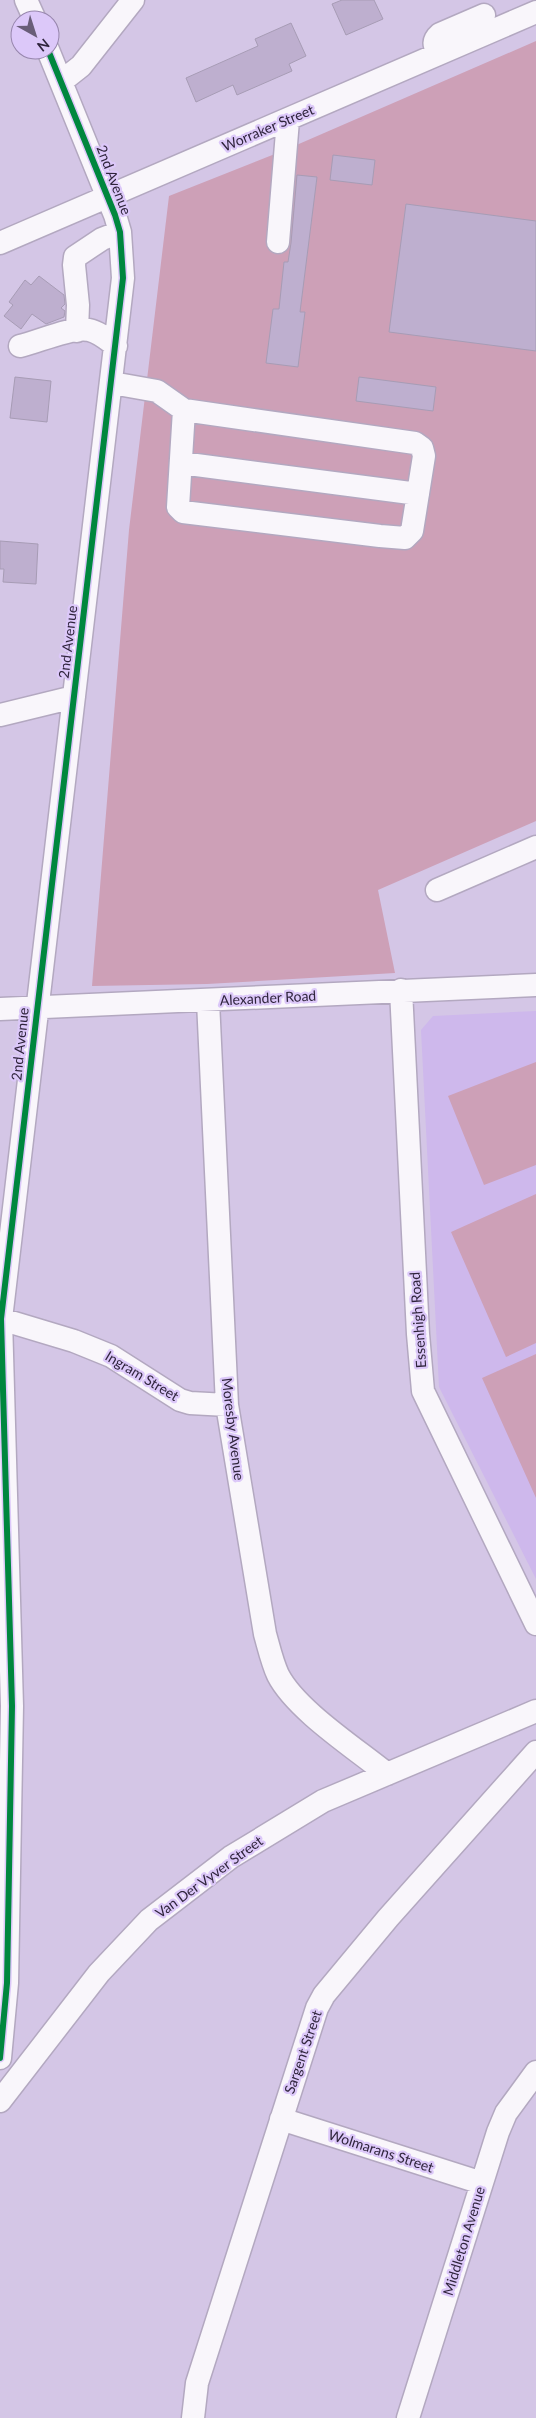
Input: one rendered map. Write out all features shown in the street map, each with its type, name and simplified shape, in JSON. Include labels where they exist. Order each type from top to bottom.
[{"type":"street","points":[[62,81],[81,66],[133,0]]},
{"type":"street","name":"Worraker Street","points":[[0,243],[438,54],[484,16],[536,12]]},
{"type":"street","name":"2nd Avenue","points":[[0,2058],[7,1983],[12,1706],[1,1319],[8,1191],[36,1007],[112,383],[123,278],[120,232],[53,60]]},
{"type":"street","points":[[278,242],[288,120]]},
{"type":"street","points":[[77,331],[75,257],[102,239],[120,232]]},
{"type":"street","points":[[20,346],[77,331],[88,330],[104,337],[116,346]]},
{"type":"street","points":[[112,383],[157,391],[184,410],[415,443],[422,448],[424,456],[412,531],[405,538],[183,512],[178,508],[184,410]]},
{"type":"street","points":[[181,463],[418,494]]},
{"type":"street","points":[[0,715],[74,697]]},
{"type":"street","points":[[437,890],[536,847]]},
{"type":"street","name":"Alexander Road","points":[[0,1009],[536,985]]},
{"type":"street","name":"Essenhigh Road","points":[[401,990],[418,1334],[423,1391],[536,1624]]},
{"type":"street","name":"Moresby Avenue","points":[[208,1001],[227,1405],[270,1656],[278,1676],[292,1694],[386,1774]]},
{"type":"street","name":"Ingram Street","points":[[1,1319],[74,1341],[111,1356],[180,1400],[190,1403],[227,1405]]},
{"type":"street","name":"Van Der Vyver Street","points":[[0,2101],[99,1973],[150,1920],[231,1857],[323,1801],[536,1711]]},
{"type":"street","name":"Sargent Street","points":[[193,2418],[196,2382],[311,2023],[324,1995],[388,1918],[536,1752]]},
{"type":"street","name":"Middleton Avenue","points":[[408,2418],[506,2113],[536,2072]]},
{"type":"street","name":"Wolmarans Street","points":[[281,2119],[482,2183]]},
{"type":"shaded area","points":[[536,41],[536,821],[378,890],[395,973],[207,984],[92,986],[129,530],[169,196],[285,150]]},
{"type":"shaded area","points":[[536,1011],[536,1579],[439,1387],[421,1030],[433,1016]]},
{"type":"shaded area","points":[[536,1062],[536,1165],[484,1185],[448,1096]]},
{"type":"shaded area","points":[[536,1194],[536,1343],[506,1357],[451,1232]]},
{"type":"shaded area","points":[[536,1354],[536,1498],[482,1378]]},
{"type":"building","points":[[342,0],[374,0],[383,19],[346,35],[332,4]]},
{"type":"building","points":[[291,23],[306,56],[289,64],[292,71],[237,95],[233,85],[196,102],[186,78],[258,46],[255,39]]},
{"type":"building","points":[[333,155],[375,160],[372,185],[330,180]]},
{"type":"building","points":[[297,175],[317,177],[300,312],[305,312],[298,367],[266,363],[273,309],[279,309],[284,262],[288,262]]},
{"type":"building","points":[[406,204],[536,221],[536,351],[389,332]]},
{"type":"building","points":[[39,276],[64,295],[65,304],[61,308],[65,311],[64,317],[46,324],[32,314],[21,329],[4,316],[13,305],[9,302],[25,280],[31,285]]},
{"type":"building","points":[[15,377],[51,381],[47,422],[10,418]]},
{"type":"building","points":[[359,377],[436,387],[433,411],[356,401]]},
{"type":"building","points":[[0,541],[38,544],[36,584],[3,582],[4,569],[0,569]]},
{"type":"cycle path","points":[[0,2058],[7,1983],[12,1706],[1,1319],[123,278],[120,232],[115,215],[52,60]]}]
